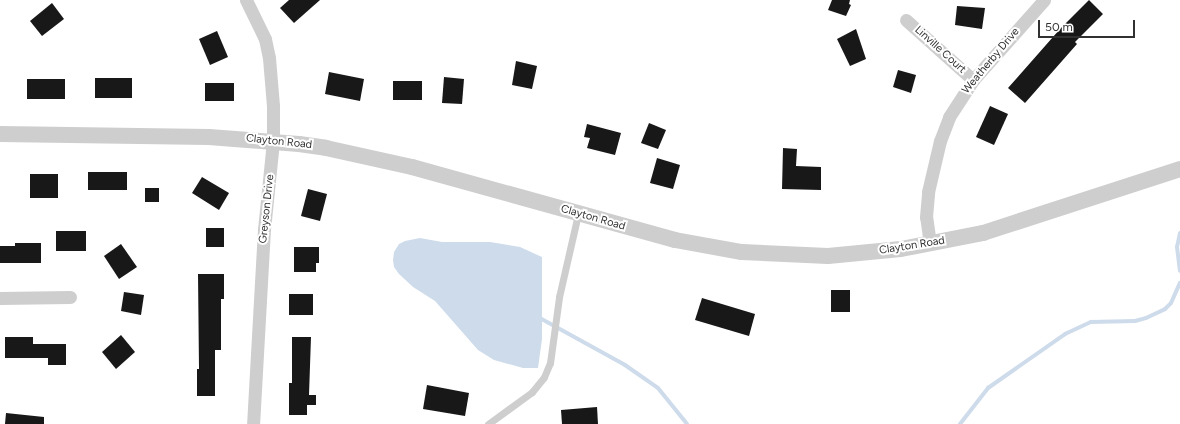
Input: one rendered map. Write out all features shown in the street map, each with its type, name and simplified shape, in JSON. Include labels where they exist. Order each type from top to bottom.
[{"type":"street","name":"Greyson Drive","points":[[246,0],[265,39],[269,58],[273,106],[273,140],[264,229],[253,424]]},
{"type":"street","name":"Weatherby Drive","points":[[930,244],[926,217],[928,192],[933,165],[949,118],[973,80],[1044,0]]},
{"type":"street","name":"Linville Court","points":[[906,20],[973,80]]},
{"type":"street","name":"Clayton Road","points":[[0,134],[152,135],[273,140],[326,148],[379,159],[675,240],[756,253],[847,255],[930,244],[1011,225],[1180,169]]},
{"type":"street","points":[[0,298],[70,297]]},
{"type":"lane","points":[[488,424],[532,392],[544,377],[550,363],[559,297],[578,214]]},
{"type":"water","points":[[420,238],[442,242],[490,242],[520,247],[542,257],[542,339],[538,368],[523,368],[494,360],[478,350],[435,301],[413,287],[399,274],[394,267],[394,252],[399,244],[405,241]]},
{"type":"building","points":[[289,0],[320,0],[294,23],[280,8]]},
{"type":"building","points":[[832,0],[850,0],[849,4],[851,5],[846,16],[828,10]]},
{"type":"building","points":[[1089,0],[1103,14],[1075,42],[1077,44],[1025,103],[1008,88],[1060,29]]},
{"type":"building","points":[[52,3],[64,19],[42,36],[30,21]]},
{"type":"building","points":[[957,6],[985,8],[982,29],[955,25]]},
{"type":"building","points":[[856,29],[866,59],[850,66],[837,39]]},
{"type":"building","points":[[217,31],[228,57],[210,65],[199,39]]},
{"type":"building","points":[[516,61],[537,66],[532,89],[512,85]]},
{"type":"building","points":[[898,70],[916,75],[911,93],[893,87]]},
{"type":"building","points":[[329,72],[364,79],[360,101],[325,94]]},
{"type":"building","points":[[444,77],[464,79],[462,104],[442,103]]},
{"type":"building","points":[[95,78],[132,78],[132,98],[95,98]]},
{"type":"building","points":[[27,79],[65,79],[65,99],[27,99]]},
{"type":"building","points":[[393,81],[422,81],[422,100],[393,100]]},
{"type":"building","points":[[205,83],[234,83],[234,101],[205,101]]},
{"type":"building","points":[[990,106],[1008,114],[994,145],[976,137]]},
{"type":"building","points":[[649,123],[666,130],[658,149],[641,143]]},
{"type":"building","points":[[587,124],[621,133],[615,155],[587,148],[590,138],[584,137]]},
{"type":"building","points":[[783,148],[797,149],[796,166],[821,167],[821,190],[782,189]]},
{"type":"building","points":[[657,158],[680,165],[673,189],[650,183]]},
{"type":"building","points":[[88,172],[127,172],[127,190],[88,190]]},
{"type":"building","points":[[30,174],[58,174],[58,198],[30,198]]},
{"type":"building","points":[[202,177],[229,193],[219,210],[192,193]]},
{"type":"building","points":[[145,188],[159,188],[159,202],[145,202]]},
{"type":"building","points":[[308,189],[327,194],[320,221],[301,216]]},
{"type":"building","points":[[206,228],[224,228],[224,247],[206,247]]},
{"type":"building","points":[[56,231],[86,231],[86,251],[56,251]]},
{"type":"building","points":[[15,243],[41,243],[41,263],[0,263],[0,246],[15,246]]},
{"type":"building","points":[[121,244],[137,267],[119,279],[104,256]]},
{"type":"building","points":[[294,247],[319,247],[319,263],[316,263],[316,272],[294,272]]},
{"type":"building","points":[[198,274],[224,274],[224,299],[221,299],[221,350],[215,350],[215,396],[197,396],[197,369],[199,369]]},
{"type":"building","points":[[831,290],[850,290],[850,312],[831,312]]},
{"type":"building","points":[[124,292],[144,295],[141,315],[121,311]]},
{"type":"building","points":[[289,294],[313,294],[313,315],[289,315]]},
{"type":"building","points":[[702,298],[755,314],[749,336],[695,320]]},
{"type":"building","points":[[121,335],[135,352],[116,369],[102,352]]},
{"type":"building","points":[[5,337],[33,337],[33,344],[66,344],[66,365],[48,365],[48,358],[5,358]]},
{"type":"building","points":[[292,337],[311,337],[309,395],[316,395],[316,405],[307,405],[307,415],[289,415],[289,383],[292,383]]},
{"type":"building","points":[[427,385],[469,393],[465,416],[423,409]]},
{"type":"building","points":[[597,407],[598,424],[562,424],[561,410]]},
{"type":"building","points":[[6,413],[44,417],[44,424],[5,424]]},
{"type":"waterway","points":[[1180,233],[1177,247],[1180,271]]},
{"type":"waterway","points":[[960,424],[988,388],[1065,334],[1091,322],[1135,321],[1146,318],[1165,309],[1171,303],[1180,283]]},
{"type":"waterway","points":[[538,317],[625,365],[658,388],[687,424]]}]
